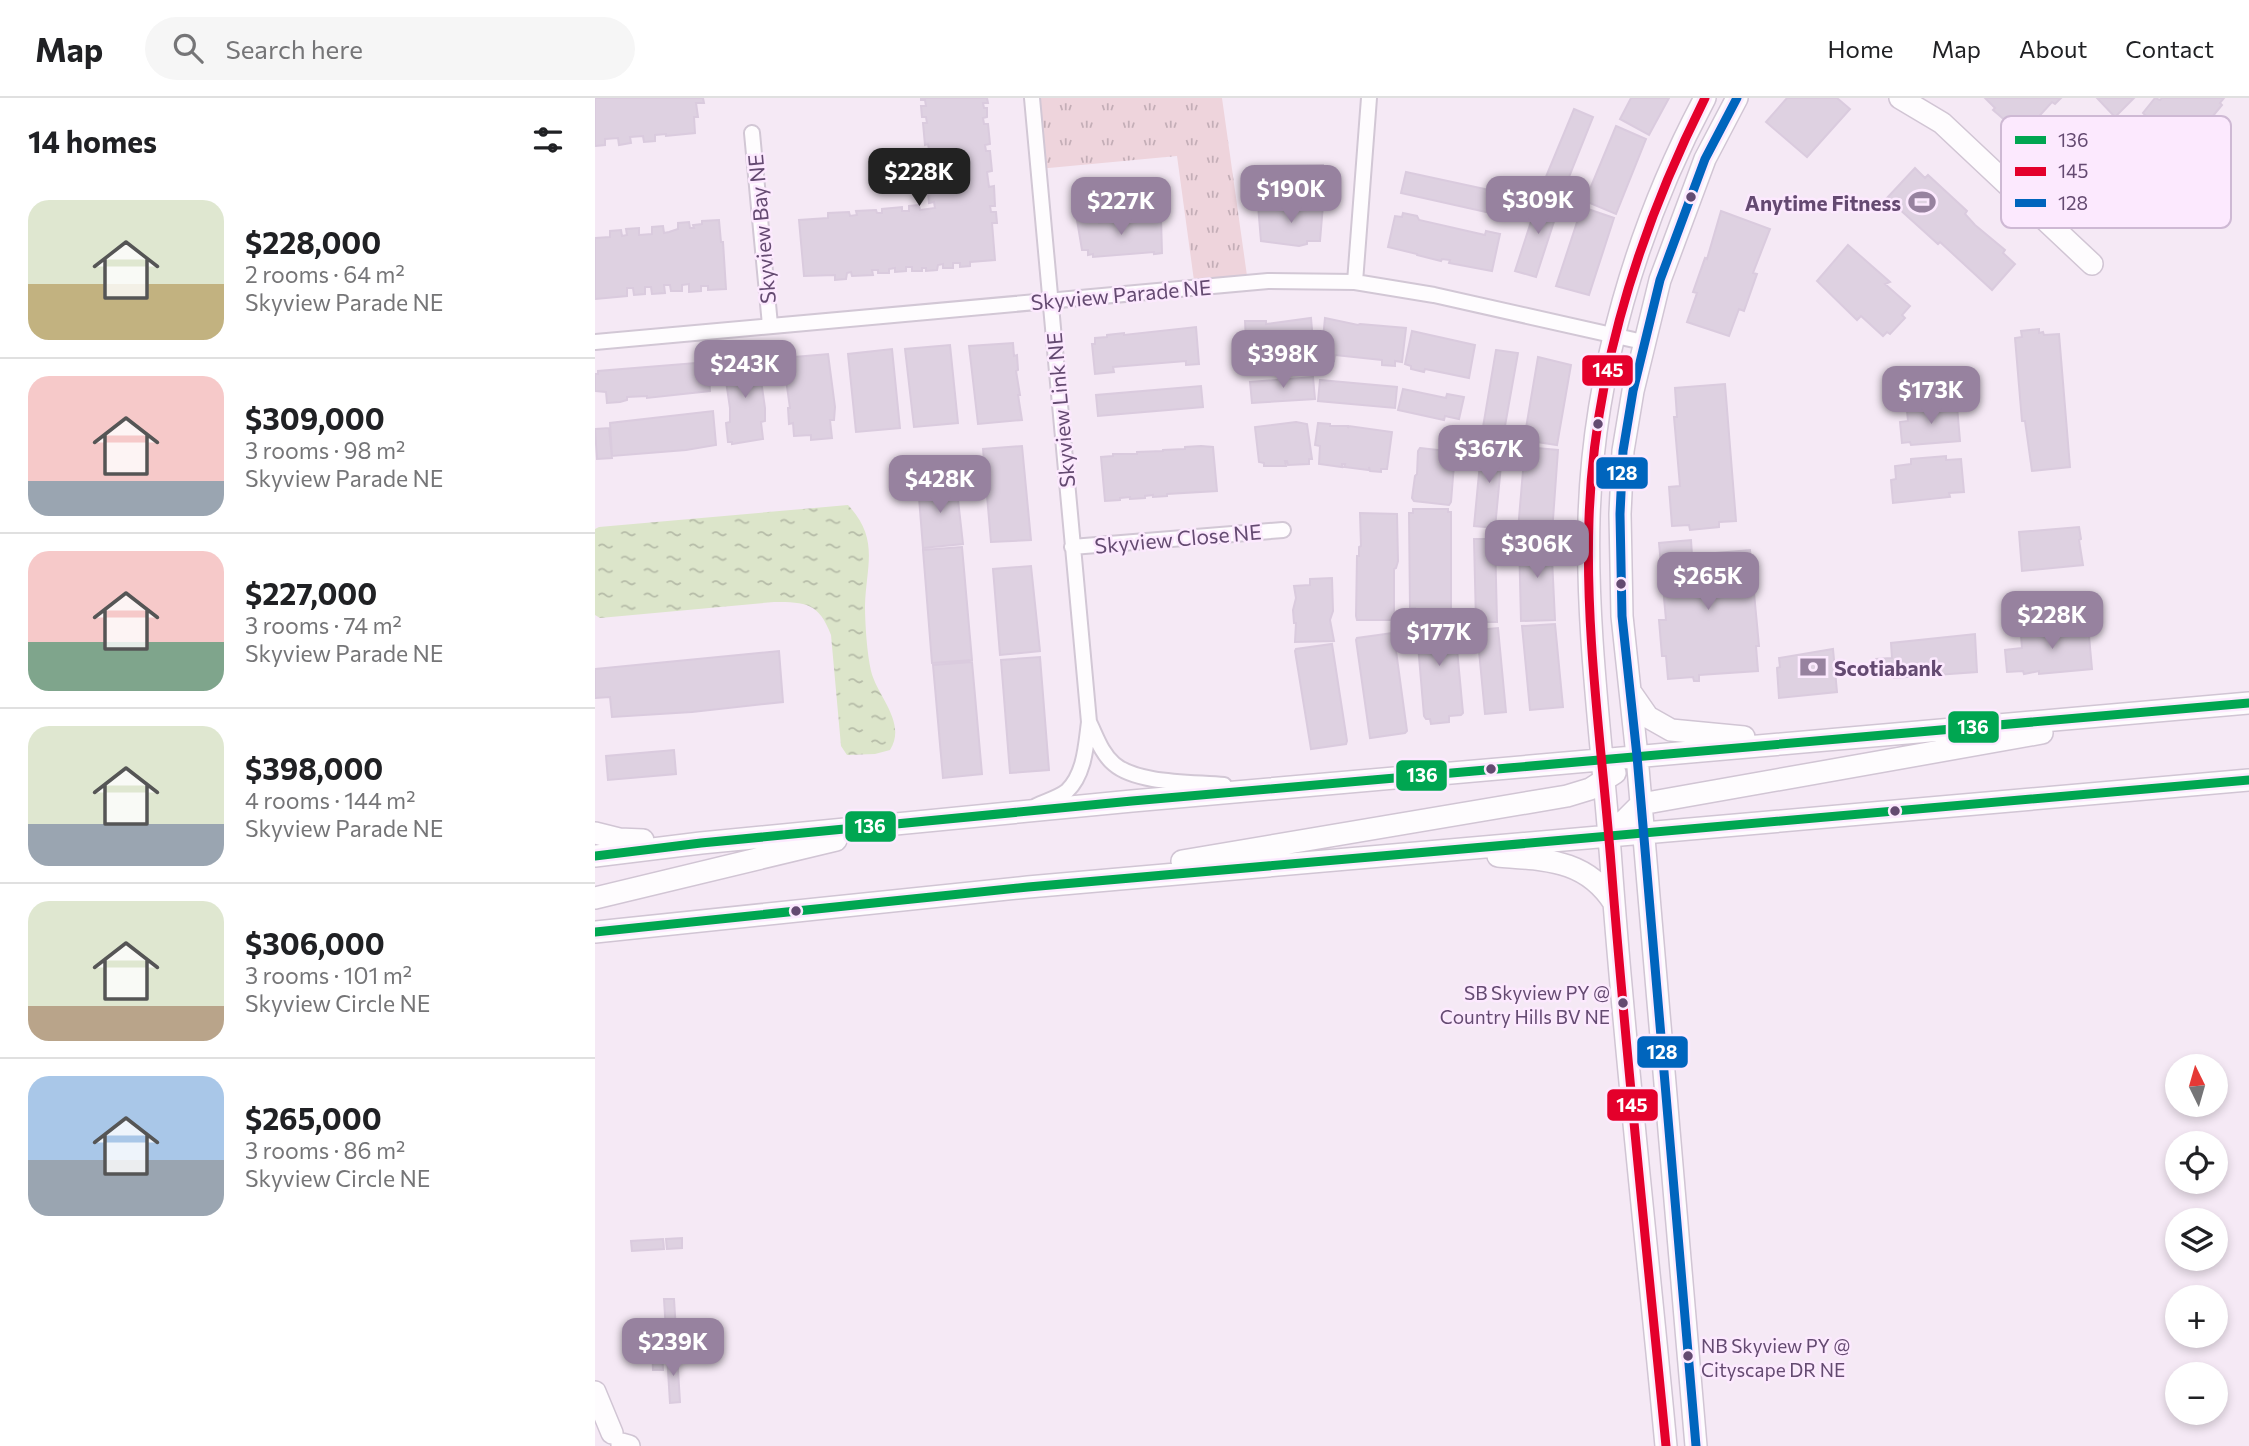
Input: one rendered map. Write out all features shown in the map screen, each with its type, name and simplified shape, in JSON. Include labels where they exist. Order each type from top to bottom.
[{"type":"main road","points":[[1666,1446],[1614,904],[1589,588],[1589,518],[1598,425],[1615,336],[1632,276],[1657,205],[1680,146],[1705,98]]},
{"type":"main road","points":[[1696,1446],[1637,756],[1622,616],[1620,514],[1623,451],[1643,342],[1660,280],[1705,159],[1737,98]]},
{"type":"main road","points":[[1899,98],[1942,123],[2001,178]]},
{"type":"main road","points":[[1927,98],[1942,123]]},
{"type":"main road","points":[[2054,228],[2092,264]]},
{"type":"main road","points":[[1629,689],[1648,717],[1671,730],[1814,741]]},
{"type":"main road","points":[[595,856],[913,821],[2249,703]]},
{"type":"main road","points":[[1609,836],[1641,804],[1686,794],[2191,708]]},
{"type":"main road","points":[[1028,887],[1567,796],[1590,789],[1604,781],[1637,756]]},
{"type":"main road","points":[[2157,788],[2249,765]]},
{"type":"main road","points":[[595,932],[1028,887],[2249,780]]},
{"type":"main road","points":[[595,898],[913,821]]},
{"type":"main road","points":[[595,833],[619,839],[701,843]]},
{"type":"main road","points":[[1433,851],[1534,859],[1566,865],[1591,876],[1604,888],[1614,904]]},
{"type":"main road","points":[[595,1392],[616,1439]]},
{"type":"street","name":"Skyview Link NE","points":[[1022,812],[1066,791],[1076,780],[1083,759],[1089,722],[1031,98]]},
{"type":"street","points":[[1355,282],[1369,98]]},
{"type":"street","name":"Skyview Bay NE","points":[[753,132],[770,325]]},
{"type":"street","name":"Skyview Parade NE","points":[[595,341],[1268,281],[1355,282],[1434,295],[1643,342]]},
{"type":"street","name":"Skyview Close NE","points":[[1072,547],[1283,530]]},
{"type":"street","name":"Skyview Link NE","points":[[1089,722],[1103,751],[1112,763],[1125,771],[1145,777],[1260,789]]},
{"type":"green space","points":[[1032,98],[1222,98],[1248,283],[1195,288],[1177,156],[1038,169]]},
{"type":"water","points":[[848,505],[858,517],[868,541],[865,606],[867,648],[871,671],[893,720],[894,740],[890,750],[875,754],[847,755],[841,746],[831,635],[822,616],[810,606],[774,602],[600,618],[595,615],[595,529],[599,527]]},
{"type":"building","points":[[595,98],[703,98],[704,103],[696,103],[698,117],[694,117],[695,133],[655,135],[655,141],[644,142],[643,136],[630,137],[631,143],[619,145],[618,138],[605,139],[605,145],[595,146]]},
{"type":"building","points":[[921,98],[987,98],[988,103],[983,103],[984,108],[987,108],[987,117],[983,118],[984,124],[988,124],[990,144],[985,145],[986,151],[990,151],[992,171],[987,172],[989,187],[994,186],[995,206],[990,206],[991,212],[996,212],[997,223],[992,223],[995,260],[970,262],[970,266],[960,267],[960,263],[953,263],[953,268],[943,268],[943,264],[938,265],[937,270],[926,271],[926,268],[912,271],[912,267],[906,267],[906,271],[895,272],[895,268],[889,269],[889,273],[872,270],[873,275],[852,276],[851,272],[847,273],[846,279],[835,280],[835,275],[804,276],[799,220],[828,218],[828,213],[849,212],[850,216],[857,215],[856,211],[876,210],[877,213],[882,213],[882,209],[902,207],[902,211],[909,211],[909,206],[919,205],[920,210],[935,208],[934,202],[929,203],[928,193],[933,192],[932,176],[927,176],[926,165],[930,165],[930,161],[926,161],[924,150],[929,149],[928,144],[925,145],[923,123],[927,123],[926,117],[922,117],[921,106],[926,106],[925,100]]},
{"type":"building","points":[[1631,98],[1669,98],[1649,135],[1620,119]]},
{"type":"building","points":[[1787,98],[1837,98],[1850,109],[1807,157],[1766,122]]},
{"type":"building","points":[[1985,98],[2061,98],[2055,104],[2052,102],[2039,116],[2001,117],[1993,110],[1995,108]]},
{"type":"building","points":[[2097,98],[2134,98],[2116,116]]},
{"type":"building","points":[[2155,98],[2224,98],[2213,116],[2146,116],[2143,113]]},
{"type":"building","points":[[1574,109],[1593,117],[1563,192],[1543,184]]},
{"type":"building","points":[[1616,126],[1646,139],[1616,214],[1585,201]]},
{"type":"building","points":[[1323,165],[1323,187],[1258,187],[1258,166]]},
{"type":"building","points":[[1915,168],[1925,178],[1928,175],[1967,211],[1965,214],[2005,250],[2003,253],[2015,264],[1992,290],[1887,198]]},
{"type":"building","points":[[1406,172],[1508,194],[1504,216],[1401,193]]},
{"type":"building","points":[[1140,181],[1140,184],[1154,183],[1156,205],[1138,206],[1137,203],[1079,207],[1077,186]]},
{"type":"building","points":[[1540,194],[1561,200],[1536,277],[1515,271]]},
{"type":"building","points":[[1303,204],[1323,205],[1320,241],[1307,241],[1307,244],[1299,246],[1261,241],[1258,205],[1278,205],[1278,210],[1303,209]]},
{"type":"building","points":[[1582,207],[1614,218],[1589,295],[1556,286]]},
{"type":"building","points":[[1721,211],[1770,229],[1753,273],[1757,274],[1744,311],[1739,309],[1729,336],[1687,322],[1697,293],[1693,292],[1705,258],[1707,259]]},
{"type":"building","points":[[1403,213],[1417,216],[1419,220],[1485,235],[1486,231],[1500,234],[1492,271],[1388,247],[1395,216],[1402,217]]},
{"type":"building","points":[[1161,218],[1162,253],[1093,257],[1093,254],[1088,255],[1088,250],[1082,250],[1077,220],[1099,219],[1099,223]]},
{"type":"building","points":[[719,220],[726,289],[708,290],[708,286],[701,286],[701,291],[689,292],[689,284],[682,285],[682,291],[671,291],[670,285],[664,285],[665,293],[652,294],[651,287],[645,287],[645,294],[634,295],[633,288],[627,288],[627,296],[595,299],[595,238],[610,237],[610,231],[621,230],[622,236],[627,235],[626,229],[639,228],[639,235],[652,234],[652,227],[663,226],[664,233],[678,229],[678,223],[689,222],[690,228],[694,228],[693,225],[702,224],[702,221]]},
{"type":"building","points":[[1848,245],[1890,282],[1885,284],[1910,306],[1902,315],[1905,318],[1890,334],[1887,332],[1883,336],[1861,316],[1857,320],[1817,281]]},
{"type":"building","points":[[1311,318],[1314,353],[1308,354],[1308,359],[1295,360],[1295,354],[1262,357],[1262,361],[1247,362],[1245,321],[1266,321],[1266,324]]},
{"type":"building","points":[[1325,318],[1358,325],[1406,328],[1402,362],[1395,361],[1395,366],[1382,365],[1382,360],[1335,355],[1334,361],[1321,359]]},
{"type":"building","points":[[1196,327],[1199,364],[1186,365],[1186,361],[1113,367],[1114,372],[1095,374],[1092,344],[1095,344],[1095,338]]},
{"type":"building","points":[[2039,329],[2039,333],[2043,332],[2044,335],[2059,334],[2070,467],[2032,471],[2025,421],[2022,421],[2015,338],[2022,337],[2021,331]]},
{"type":"building","points":[[1412,331],[1475,345],[1469,378],[1425,369],[1424,372],[1411,369],[1411,366],[1405,364]]},
{"type":"building","points":[[1013,343],[1014,356],[1017,355],[1016,371],[1022,420],[978,424],[969,346]]},
{"type":"building","points":[[950,345],[958,423],[914,427],[905,349]]},
{"type":"building","points":[[892,349],[900,428],[856,432],[848,354]]},
{"type":"building","points":[[1496,350],[1518,353],[1503,437],[1482,433]]},
{"type":"building","points":[[828,354],[835,407],[834,420],[830,420],[832,438],[811,440],[811,435],[794,436],[793,423],[789,424],[790,408],[783,358]]},
{"type":"building","points":[[746,357],[746,360],[758,359],[765,408],[765,421],[761,422],[763,439],[732,444],[728,442],[726,423],[730,422],[730,408],[723,361]]},
{"type":"building","points":[[1538,357],[1571,365],[1557,445],[1524,440]]},
{"type":"building","points":[[708,362],[710,391],[647,398],[627,397],[627,400],[607,403],[606,392],[595,391],[595,374],[598,374],[598,371]]},
{"type":"building","points":[[1313,377],[1315,399],[1252,403],[1250,382]]},
{"type":"building","points":[[1320,380],[1397,387],[1395,408],[1318,401]]},
{"type":"building","points":[[1725,384],[1736,521],[1719,522],[1719,527],[1690,530],[1689,525],[1672,526],[1669,487],[1680,486],[1674,417],[1677,417],[1675,388]]},
{"type":"building","points":[[1201,386],[1203,407],[1098,416],[1096,395]]},
{"type":"building","points":[[1403,389],[1446,398],[1447,394],[1464,397],[1459,419],[1445,416],[1444,420],[1398,410]]},
{"type":"building","points":[[1943,404],[1943,407],[1957,406],[1960,441],[1911,445],[1910,442],[1902,443],[1900,422],[1908,421],[1907,411]]},
{"type":"building","points":[[713,411],[716,445],[612,456],[610,423]]},
{"type":"building","points":[[1296,422],[1307,424],[1312,459],[1309,459],[1309,464],[1288,465],[1285,461],[1286,466],[1264,466],[1264,463],[1259,462],[1255,427]]},
{"type":"building","points":[[1318,423],[1392,432],[1387,469],[1381,469],[1381,472],[1370,471],[1369,467],[1369,470],[1344,467],[1345,464],[1342,464],[1342,467],[1319,464],[1320,446],[1315,445]]},
{"type":"building","points":[[609,428],[612,458],[597,459],[595,429]]},
{"type":"building","points":[[1482,442],[1503,444],[1495,528],[1474,526]]},
{"type":"building","points":[[1022,446],[1031,540],[991,542],[983,449]]},
{"type":"building","points":[[1213,447],[1217,491],[1105,501],[1101,457]]},
{"type":"building","points":[[1525,447],[1558,450],[1552,533],[1518,530]]},
{"type":"building","points":[[1420,448],[1455,452],[1449,505],[1414,501],[1412,498]]},
{"type":"building","points":[[1946,456],[1946,460],[1961,459],[1964,492],[1949,493],[1950,497],[1893,503],[1891,480],[1896,479],[1895,466],[1911,464],[1911,459]]},
{"type":"building","points":[[956,482],[963,544],[923,548],[918,485]]},
{"type":"building","points":[[1413,509],[1448,509],[1448,512],[1451,512],[1451,610],[1410,608],[1409,513],[1413,513]]},
{"type":"building","points":[[1360,513],[1397,514],[1398,561],[1394,569],[1394,618],[1391,620],[1357,620]]},
{"type":"building","points":[[2079,527],[2083,565],[2022,571],[2019,532]]},
{"type":"building","points":[[1551,538],[1555,620],[1521,621],[1519,539]]},
{"type":"building","points":[[1474,539],[1495,539],[1497,622],[1476,622]]},
{"type":"building","points":[[1691,540],[1692,555],[1750,550],[1759,646],[1756,646],[1758,671],[1699,675],[1699,681],[1694,681],[1693,677],[1668,679],[1666,656],[1662,656],[1659,620],[1666,620],[1659,543]]},
{"type":"building","points":[[962,547],[972,660],[932,663],[923,550]]},
{"type":"building","points":[[1031,566],[1040,651],[1000,655],[993,569]]},
{"type":"building","points":[[1332,578],[1333,611],[1330,620],[1334,641],[1295,642],[1294,586],[1310,585],[1310,579]]},
{"type":"building","points":[[1452,615],[1463,713],[1449,716],[1449,722],[1431,724],[1430,719],[1424,716],[1416,621],[1417,618]]},
{"type":"building","points":[[1555,624],[1563,707],[1530,710],[1522,626]]},
{"type":"building","points":[[2088,625],[2092,669],[2039,674],[2039,671],[2024,674],[2023,671],[2007,672],[2005,650],[2022,648],[2021,635],[2035,633],[2034,630]]},
{"type":"building","points":[[1498,628],[1506,712],[1485,714],[1477,630]]},
{"type":"building","points":[[1392,633],[1407,731],[1370,738],[1356,640]]},
{"type":"building","points":[[1975,634],[1977,672],[1894,678],[1893,669],[1877,670],[1876,659],[1892,658],[1891,643]]},
{"type":"building","points":[[1332,644],[1347,741],[1346,744],[1311,749],[1295,651]]},
{"type":"building","points":[[1833,649],[1837,692],[1779,698],[1779,658]]},
{"type":"building","points":[[779,651],[783,702],[612,717],[610,697],[595,698],[595,669]]},
{"type":"building","points":[[1040,657],[1049,770],[1010,773],[1001,660]]},
{"type":"building","points":[[972,662],[982,774],[943,778],[933,665]]},
{"type":"building","points":[[674,750],[676,774],[608,780],[606,756]]},
{"type":"building","points":[[682,1238],[682,1248],[667,1249],[666,1239]]},
{"type":"building","points":[[663,1239],[664,1249],[632,1251],[631,1241]]},
{"type":"building","points":[[664,1299],[674,1299],[677,1347],[667,1348]]},
{"type":"building","points":[[651,1322],[661,1322],[663,1370],[653,1370]]},
{"type":"building","points":[[677,1354],[680,1402],[670,1403],[667,1355]]},
{"type":"transit line","name":"145","points":[[1666,1446],[1595,691],[1589,605],[1589,519],[1600,409],[1624,302],[1660,199],[1705,98]]},
{"type":"transit line","name":"128","points":[[1696,1446],[1637,756],[1622,616],[1620,514],[1623,451],[1633,391],[1660,280],[1705,159],[1737,98]]},
{"type":"transit line","name":"136","points":[[595,856],[701,843],[1132,801],[2249,703]]},
{"type":"transit line","name":"136","points":[[595,932],[1028,887],[2249,780]]},
{"type":"place","name":"Anytime Fitness","points":[[1922,202]]},
{"type":"place","name":"Scotiabank","points":[[1813,667]]},
{"type":"place","name":"SB Skyview PY @ Country Hills BV NE","points":[[1623,1003]]},
{"type":"place","name":"NB Skyview PY @ Cityscape DR NE","points":[[1688,1356]]}]
